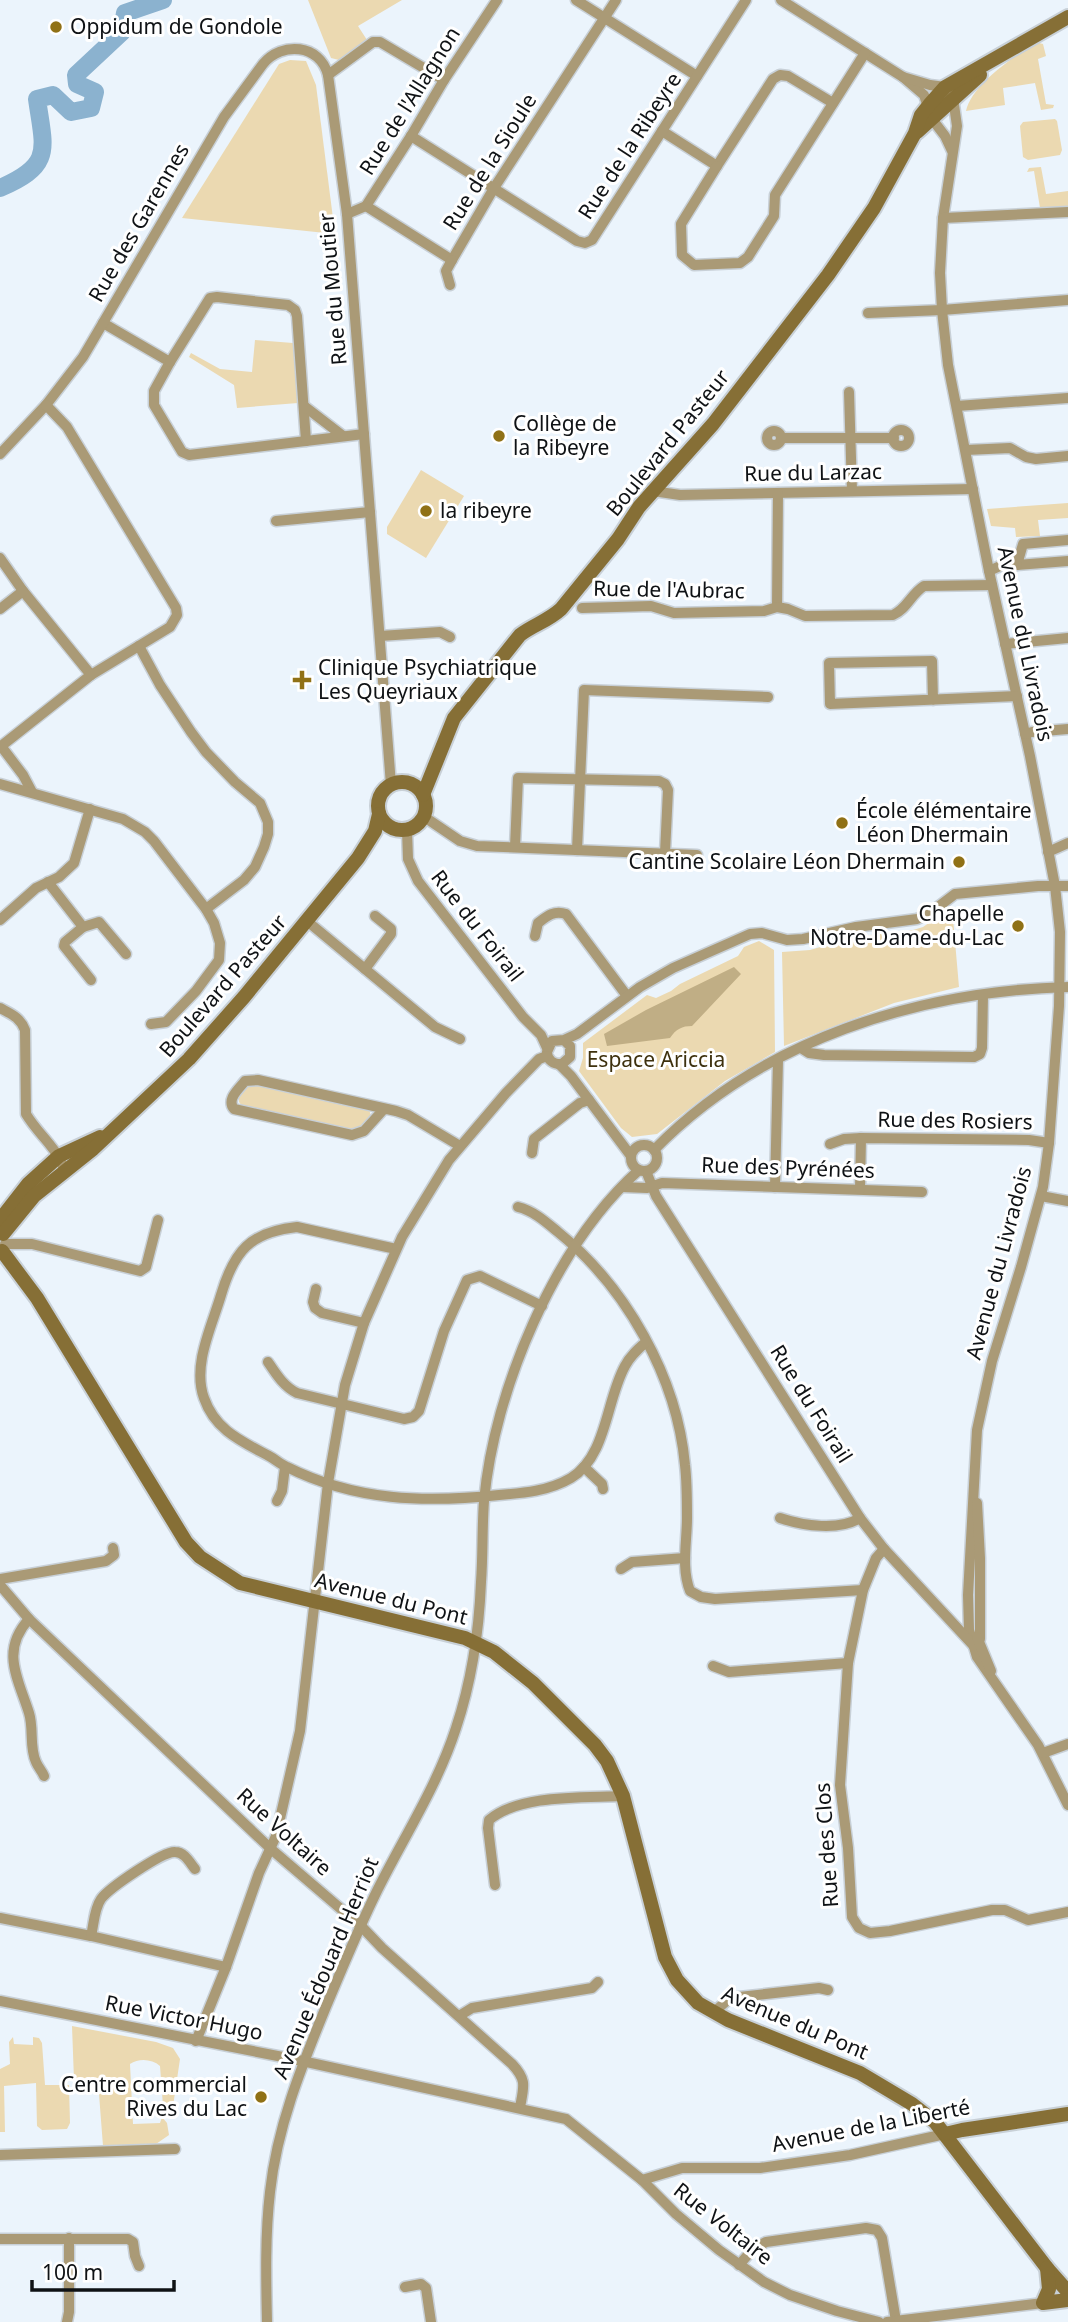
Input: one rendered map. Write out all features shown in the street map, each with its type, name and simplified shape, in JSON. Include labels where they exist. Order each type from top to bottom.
[{"type":"main road","name":"Boulevard Pasteur","points":[[423,795],[454,719],[520,635],[561,609],[618,539],[639,507],[713,424],[841,258],[874,208],[915,134],[921,116],[930,112],[949,93],[1010,50],[1068,17]]},
{"type":"main road","name":"Boulevard Pasteur","points":[[411,784],[437,761]]},
{"type":"main road","points":[[411,784],[423,795],[423,816],[407,830],[390,827],[379,814],[381,794],[391,785],[411,784]]},
{"type":"main road","name":"Boulevard Pasteur","points":[[2,1239],[34,1196],[93,1149],[189,1059],[358,858],[375,831],[379,814]]},
{"type":"main road","name":"Boulevard Pasteur","points":[[358,858],[390,827]]},
{"type":"main road","name":"Boulevard Pasteur","points":[[2,1239],[28,1184],[59,1156],[111,1132]]},
{"type":"main road","name":"Avenue du Pont","points":[[2,1239],[186,1542],[200,1557],[240,1583],[452,1633],[503,1658],[533,1683],[595,1745],[617,1780],[665,1957],[677,1980],[698,2003],[728,2020],[849,2068],[912,2104],[935,2122],[945,2134],[1047,2268]]},
{"type":"main road","name":"Avenue de la Liberté","points":[[945,2134],[1068,2114]]},
{"type":"main road","points":[[1047,2268],[1068,2292]]},
{"type":"main road","points":[[1043,2303],[1049,2289],[1047,2268]]},
{"type":"main road","points":[[1043,2303],[1068,2300]]},
{"type":"street","name":"Rue de l'Allagnon","points":[[347,214],[366,206],[444,80],[498,0]]},
{"type":"street","points":[[576,0],[697,76]]},
{"type":"street","name":"Rue de la Sioule","points":[[366,206],[452,260],[494,188],[616,0]]},
{"type":"street","name":"Rue de la Ribeyre","points":[[411,136],[577,241],[585,243],[592,240],[746,0]]},
{"type":"street","points":[[781,0],[903,77],[924,95],[930,112],[952,151]]},
{"type":"street","points":[[326,70],[373,42],[380,42],[444,80]]},
{"type":"street","name":"Rue des Garennes","points":[[0,454],[46,405],[83,357],[223,117],[269,57],[285,49],[305,50],[315,55],[326,70]]},
{"type":"street","points":[[833,103],[788,76],[780,75],[773,79],[681,224],[682,255],[694,265],[740,263],[748,257],[774,216],[775,195],[865,54]]},
{"type":"street","name":"Rue du Moutier","points":[[326,70],[347,214],[391,785]]},
{"type":"street","points":[[903,77],[949,93]]},
{"type":"street","name":"Avenue du Livradois","points":[[949,93],[957,126],[943,218],[940,273],[948,365],[1055,886],[1064,987],[1049,1143],[1041,1196],[985,1389],[977,1430],[968,1595],[969,1630]]},
{"type":"street","points":[[945,136],[957,126]]},
{"type":"street","points":[[662,131],[717,166]]},
{"type":"street","points":[[943,218],[1068,212]]},
{"type":"street","points":[[450,285],[446,271],[452,260]]},
{"type":"street","points":[[306,441],[295,310],[288,305],[210,298],[154,391],[154,405],[183,452],[188,455],[306,441],[343,436],[364,434]]},
{"type":"street","points":[[868,313],[1068,300]]},
{"type":"street","points":[[103,323],[170,362]]},
{"type":"street","points":[[849,393],[852,491]]},
{"type":"street","points":[[957,406],[1068,398]]},
{"type":"street","points":[[32,792],[1,746],[91,675],[170,627],[177,615],[176,608],[67,427],[46,405]]},
{"type":"street","points":[[304,405],[343,436]]},
{"type":"street","points":[[781,438],[894,438]]},
{"type":"street","points":[[966,450],[1010,448],[1036,459],[1068,456]]},
{"type":"street","name":"Rue du Larzac","points":[[653,491],[680,495],[973,489]]},
{"type":"street","points":[[778,493],[778,607]]},
{"type":"street","points":[[276,521],[370,512]]},
{"type":"street","points":[[1017,565],[1023,544],[1068,540]]},
{"type":"street","points":[[0,558],[23,591],[91,675]]},
{"type":"street","points":[[989,570],[1000,566],[1068,561]]},
{"type":"street","name":"Rue de l'Aubrac","points":[[582,608],[651,606],[674,613],[764,611],[778,607],[805,616],[893,615],[900,612],[917,590],[924,586],[992,585]]},
{"type":"street","points":[[0,609],[23,591]]},
{"type":"street","points":[[380,636],[440,632],[450,637]]},
{"type":"street","points":[[1005,644],[1068,638]]},
{"type":"street","points":[[139,646],[160,685],[191,732],[235,782],[260,803],[268,822],[264,847],[254,867],[244,880],[206,909]]},
{"type":"street","points":[[933,700],[932,661],[829,663],[830,704],[933,700],[1017,696]]},
{"type":"street","points":[[578,850],[584,690],[768,697]]},
{"type":"street","points":[[1025,734],[1068,729]]},
{"type":"street","points":[[515,847],[518,778],[659,781],[668,789],[665,853]]},
{"type":"street","points":[[0,783],[123,819],[145,832],[155,841],[206,909],[220,943],[219,960],[196,991],[168,1020],[151,1024]]},
{"type":"street","points":[[0,920],[36,888],[59,877],[74,863],[90,809]]},
{"type":"street","points":[[423,816],[468,844],[697,855]]},
{"type":"street","name":"Rue du Foirail","points":[[407,830],[408,859],[418,881],[523,1017],[541,1035],[547,1052]]},
{"type":"street","points":[[1048,852],[1068,843]]},
{"type":"street","points":[[47,882],[83,927]]},
{"type":"street","points":[[196,2040],[280,1820],[300,1731],[328,1483],[341,1403],[364,1323],[396,1249],[426,1196],[460,1146],[506,1093],[560,1040],[577,1034],[627,996],[673,968],[750,934],[762,933],[787,940],[803,939],[856,927],[917,919],[930,913],[955,894],[1068,886]]},
{"type":"street","points":[[536,936],[538,923],[554,912],[566,914],[627,996]]},
{"type":"street","points":[[365,969],[391,934],[391,929],[375,916]]},
{"type":"street","points":[[307,921],[435,1027],[460,1039]]},
{"type":"street","points":[[91,980],[64,946],[65,942],[83,927],[99,922],[126,954]]},
{"type":"street","points":[[654,1150],[709,1101],[801,1048],[851,1027],[935,1002],[1064,987]]},
{"type":"street","points":[[801,1048],[809,1053],[824,1055],[974,1057],[980,1054],[982,1048],[983,995]]},
{"type":"street","points":[[0,1008],[17,1017],[25,1030],[26,1114],[59,1156],[65,1171]]},
{"type":"street","name":"Rue du Foirail","points":[[541,1035],[560,1040]]},
{"type":"street","points":[[560,1040],[571,1050],[571,1076]]},
{"type":"street","points":[[547,1052],[549,1060],[559,1064],[571,1076],[589,1100],[619,1140],[631,1156],[633,1164],[646,1169],[657,1158],[654,1150],[647,1146],[619,1140]]},
{"type":"street","points":[[559,1064],[565,1063],[570,1057]]},
{"type":"street","points":[[775,1187],[778,1060]]},
{"type":"street","points":[[384,1109],[365,1131],[352,1135],[234,1109],[231,1100],[245,1081],[258,1080],[384,1109],[408,1115],[460,1146]]},
{"type":"street","points":[[532,1153],[534,1139],[580,1103],[589,1100]]},
{"type":"street","name":"Rue des Rosiers","points":[[860,1189],[861,1138]]},
{"type":"street","name":"Rue des Rosiers","points":[[831,1144],[844,1139],[861,1138],[1028,1140],[1049,1143]]},
{"type":"street","points":[[631,1156],[639,1146]]},
{"type":"street","name":"Rue du Foirail","points":[[646,1169],[656,1196],[860,1518],[955,1628],[977,1643],[994,1679],[1043,1754],[1068,1805]]},
{"type":"street","name":"Avenue Édouard Herriot","points":[[267,2322],[267,2223],[282,2124],[303,2062],[368,1909],[447,1755],[470,1684],[477,1643],[484,1497],[503,1408],[524,1345],[542,1306],[576,1246],[622,1187],[646,1169]]},
{"type":"street","name":"Rue des Pyrénées","points":[[622,1187],[653,1187],[662,1183],[922,1192]]},
{"type":"street","points":[[1041,1196],[1068,1201]]},
{"type":"street","points":[[519,1207],[529,1210],[576,1246],[614,1289],[662,1374],[678,1421],[685,1463],[685,1558],[686,1581],[690,1591],[701,1597],[715,1599],[863,1590]]},
{"type":"street","points":[[2,1239],[139,1271],[146,1267],[158,1220]]},
{"type":"street","points":[[396,1249],[297,1227],[256,1237],[243,1248],[227,1274],[200,1368],[203,1395],[218,1424],[239,1441],[285,1467],[342,1488],[414,1500],[444,1501],[528,1492],[554,1487],[570,1479],[584,1467],[600,1438],[612,1396],[625,1365],[634,1352],[646,1342]]},
{"type":"street","points":[[268,1362],[290,1390],[404,1419],[413,1417],[419,1411],[444,1331],[467,1280],[480,1276],[542,1306]]},
{"type":"street","points":[[316,1289],[314,1308],[322,1313],[364,1323]]},
{"type":"street","points":[[277,1501],[282,1491],[285,1467]]},
{"type":"street","points":[[584,1467],[603,1489]]},
{"type":"street","name":"Avenue du Livradois","points":[[974,1473],[979,1524],[977,1643]]},
{"type":"street","points":[[780,1518],[794,1523],[839,1525],[851,1524],[860,1518]]},
{"type":"street","points":[[0,1579],[106,1560],[114,1555],[113,1548]]},
{"type":"street","name":"Rue des Clos","points":[[884,1549],[876,1558],[863,1590],[848,1663],[840,1784],[848,1848],[852,1917],[859,1928],[870,1933],[992,1910],[1005,1910],[1028,1920],[1068,1912]]},
{"type":"street","points":[[621,1569],[632,1562],[685,1558]]},
{"type":"street","name":"Rue Voltaire","points":[[0,1585],[29,1619],[271,1849],[362,1927],[523,2075],[520,2107]]},
{"type":"street","points":[[29,1619],[16,1633],[12,1645],[12,1667],[29,1714],[35,1760],[44,1776]]},
{"type":"street","points":[[955,1628],[969,1630],[977,1643]]},
{"type":"street","points":[[713,1665],[729,1672],[848,1663]]},
{"type":"street","points":[[1043,1754],[1068,1744]]},
{"type":"street","points":[[495,1885],[488,1828],[489,1820],[494,1816],[533,1802],[623,1796]]},
{"type":"street","points":[[252,1829],[267,1828],[280,1820]]},
{"type":"street","points":[[91,1936],[99,1901],[107,1892],[164,1854],[175,1852],[184,1855],[195,1869]]},
{"type":"street","points":[[0,1917],[226,1967]]},
{"type":"street","points":[[459,2016],[472,2008],[592,1988],[598,1982]]},
{"type":"street","points":[[714,2012],[730,1998],[819,1988],[828,1990]]},
{"type":"street","name":"Rue Victor Hugo","points":[[0,2001],[520,2107],[566,2119]]},
{"type":"street","name":"Rue Voltaire","points":[[566,2119],[642,2180],[676,2214],[764,2282],[790,2295],[879,2322]]},
{"type":"street","name":"Avenue de la Liberté","points":[[642,2180],[682,2168],[760,2168],[850,2155],[945,2134]]},
{"type":"street","points":[[0,2155],[175,2149]]},
{"type":"street","points":[[739,2265],[753,2249],[766,2242],[866,2228],[877,2230],[882,2238],[892,2321],[949,2318],[1043,2303]]},
{"type":"street","points":[[67,2322],[69,2238]]},
{"type":"street","points":[[0,2239],[128,2239],[133,2242],[139,2266]]},
{"type":"street","points":[[405,2287],[421,2284],[426,2288],[431,2322]]},
{"type":"green space","points":[[308,0],[402,0],[358,26],[367,40],[339,60],[331,58]]},
{"type":"green space","points":[[1035,42],[1043,44],[1046,56],[1038,59],[1046,104],[1054,105],[1053,108],[1041,110],[1035,83],[1003,88],[1005,105],[966,111],[976,91],[985,82]]},
{"type":"green space","points":[[290,60],[306,61],[316,85],[335,234],[182,218],[279,64]]},
{"type":"green space","points":[[1055,119],[1062,150],[1060,155],[1028,160],[1023,157],[1020,126],[1023,122]]},
{"type":"green space","points":[[1041,167],[1046,194],[1068,191],[1068,206],[1040,208],[1034,171],[1027,172],[1029,168]]},
{"type":"green space","points":[[255,340],[293,343],[298,403],[237,408],[234,385],[189,357],[191,353],[220,369],[252,372]]},
{"type":"green space","name":"la ribeyre","points":[[421,470],[464,496],[426,558],[387,534],[387,527]]},
{"type":"green space","points":[[1068,503],[1068,518],[1038,520],[1040,536],[1016,537],[1015,528],[991,526],[987,509]]},
{"type":"green space","name":"Espace Ariccia","points":[[952,907],[959,987],[894,1003],[784,1046],[782,952],[810,950],[854,937],[913,930],[923,927]]},
{"type":"green space","name":"Espace Ariccia","points":[[759,941],[774,950],[775,1052],[725,1081],[657,1134],[632,1137],[621,1128],[579,1071],[583,1058],[583,1043],[647,995],[656,998],[671,991],[738,956],[744,947]]},
{"type":"green space","points":[[258,1085],[369,1109],[371,1116],[361,1128],[352,1130],[242,1106],[239,1098],[248,1086]]},
{"type":"green space","points":[[72,2026],[156,2042],[173,2048],[180,2059],[172,2113],[163,2106],[160,2066],[145,2060],[130,2064],[133,2124],[160,2123],[162,2117],[167,2123],[169,2135],[156,2144],[103,2146],[98,2081],[93,2077],[74,2080]]},
{"type":"green space","points":[[13,2037],[14,2044],[33,2045],[33,2037],[39,2038],[42,2043],[45,2085],[69,2085],[70,2123],[67,2129],[42,2130],[37,2126],[36,2083],[4,2086],[5,2132],[0,2132],[0,2069],[10,2064],[9,2042]]},
{"type":"shaded area","points":[[734,967],[741,974],[692,1026],[680,1029],[670,1038],[607,1046],[604,1034]]},
{"type":"waterway","points":[[0,188],[30,171],[41,154],[43,143],[37,99],[53,95],[71,112],[91,108],[95,92],[77,84],[76,75],[122,32],[125,13],[163,0]]},
{"type":"place","name":"Oppidum de Gondole","points":[[56,27]]},
{"type":"place","name":"Collège de la Ribeyre","points":[[499,436]]},
{"type":"place","name":"la ribeyre","points":[[426,511]]},
{"type":"place","name":"Clinique Psychiatrique Les Queyriaux","points":[[302,680]]},
{"type":"place","name":"École élémentaire Léon Dhermain","points":[[842,823]]},
{"type":"place","name":"Cantine Scolaire Léon Dhermain","points":[[959,862]]},
{"type":"place","name":"Chapelle Notre-Dame-du-Lac","points":[[1018,926]]},
{"type":"place","name":"Centre commercial Rives du Lac","points":[[261,2097]]}]
